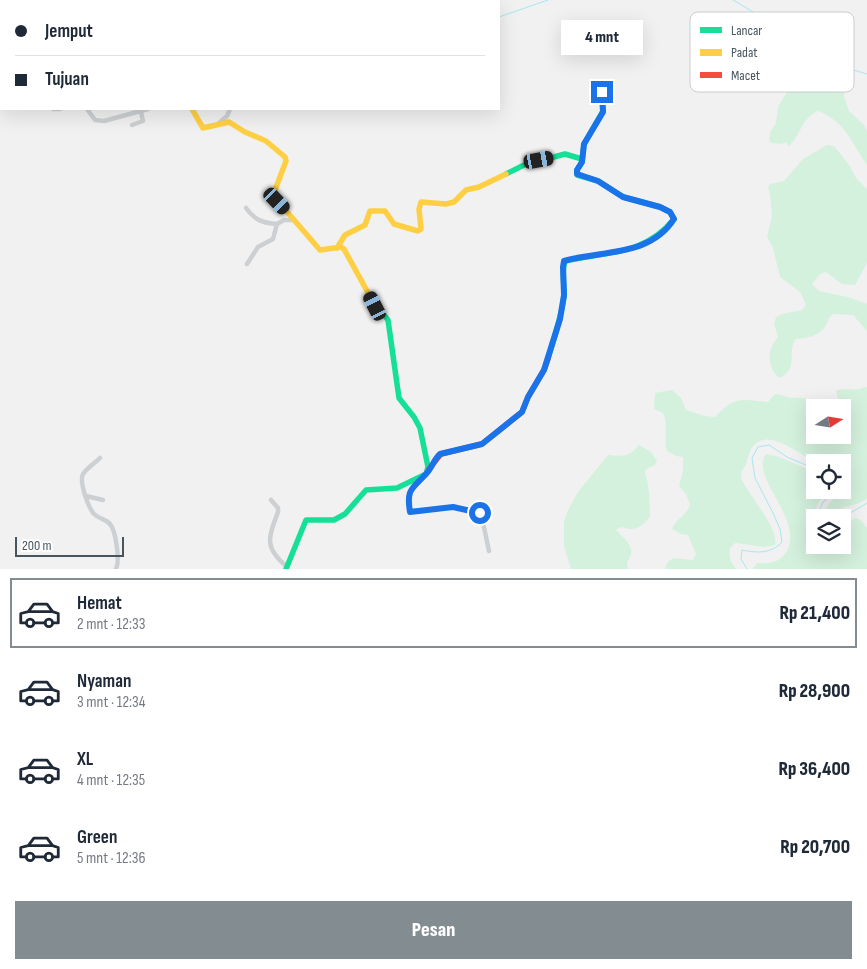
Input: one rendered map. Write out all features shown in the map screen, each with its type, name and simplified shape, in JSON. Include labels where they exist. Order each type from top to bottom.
[{"type":"street","points":[[489,552],[480,513],[453,507],[410,511],[410,493],[440,454],[482,444],[522,412],[528,397],[544,370],[560,319],[564,295],[564,261],[630,250],[665,231],[674,219],[670,212],[660,207],[623,197],[598,181],[577,174],[584,144],[603,112],[601,86]]},
{"type":"street","points":[[88,110],[95,120],[99,121],[146,110]]},
{"type":"street","points":[[193,110],[203,128],[227,122],[234,124],[245,132],[266,141],[285,157],[286,161],[275,190],[277,201],[320,250],[344,249],[375,306],[388,320],[400,398],[403,406],[413,415],[418,424],[427,459],[428,471]]},
{"type":"street","points":[[219,124],[227,116],[230,110]]},
{"type":"street","points":[[132,125],[143,121],[141,112]]},
{"type":"street","points":[[337,248],[345,235],[365,225],[372,210],[385,211],[394,224],[418,232],[421,229],[419,209],[421,202],[446,204],[454,202],[466,190],[479,187],[524,165],[539,160],[562,154],[582,159]]},
{"type":"street","points":[[246,208],[256,220],[261,222],[277,224],[284,220],[295,220]]},
{"type":"street","points":[[247,264],[258,247],[273,239],[277,224]]},
{"type":"street","points":[[100,458],[82,476],[86,496],[95,514],[108,523],[112,529],[119,560],[116,569]]},
{"type":"street","points":[[271,500],[278,508],[278,512],[270,536],[270,546],[274,556],[286,568],[306,520],[311,518],[328,521],[337,520],[366,490],[388,490],[421,478]]},
{"type":"street","points":[[86,496],[103,500]]},
{"type":"green space","points":[[787,92],[844,92],[849,111],[864,125],[867,131],[867,165],[841,126],[827,115],[817,111],[803,124],[788,147],[787,142],[781,144],[771,143],[769,140],[770,132],[776,123],[778,107]]},
{"type":"green space","points":[[827,145],[834,146],[850,166],[856,178],[867,189],[867,263],[855,285],[842,284],[826,272],[820,274],[812,284],[819,291],[848,297],[867,304],[867,331],[853,315],[834,314],[818,334],[796,339],[792,349],[790,369],[780,378],[775,374],[770,364],[770,353],[778,337],[774,324],[776,317],[802,310],[806,305],[800,292],[780,277],[773,248],[767,236],[772,217],[768,187],[770,184],[784,181],[803,159]]},
{"type":"green space","points":[[867,387],[867,499],[838,509],[827,509],[827,506],[834,499],[851,499],[851,454],[806,454],[806,456],[776,441],[760,441],[753,446],[741,474],[746,487],[771,527],[775,537],[775,545],[764,547],[735,543],[730,548],[730,554],[731,562],[737,569],[665,569],[667,563],[673,558],[693,560],[696,554],[688,535],[681,534],[672,529],[687,511],[690,504],[686,494],[679,486],[683,471],[683,457],[676,456],[667,451],[665,418],[663,413],[654,409],[655,393],[672,390],[681,398],[686,410],[715,417],[728,405],[739,400],[768,402],[775,394],[791,398],[804,398],[806,399],[806,444],[851,444],[851,399],[838,399],[836,391]]},
{"type":"green space","points":[[639,445],[651,452],[657,461],[655,465],[646,469],[645,473],[650,517],[637,528],[621,527],[616,530],[627,541],[631,549],[627,562],[628,569],[571,569],[564,546],[564,522],[567,512],[578,492],[608,455],[626,455]]},
{"type":"green space","points":[[766,454],[779,457],[806,468],[806,499],[820,499],[817,509],[806,509],[806,554],[851,554],[851,520],[855,518],[861,520],[867,528],[867,569],[753,569],[757,563],[769,563],[779,559],[785,554],[790,541],[789,528],[765,475],[763,464]]},
{"type":"waterway","points":[[500,17],[548,0]]},
{"type":"waterway","points":[[733,0],[753,12]]},
{"type":"waterway","points":[[854,70],[867,74]]},
{"type":"waterway","points":[[747,569],[741,559],[742,550],[764,552],[773,549],[782,542],[780,529],[755,478],[752,458],[758,447],[769,445],[787,457],[806,465]]},
{"type":"waterway","points":[[820,509],[826,499]]},
{"type":"waterway","points":[[851,512],[867,503]]},
{"type":"traffic: fast","points":[[548,359],[563,305],[563,270],[565,261],[637,246],[650,240],[674,219],[670,212],[660,207],[623,197],[598,181],[577,175],[577,170],[582,162],[584,144],[603,111],[601,86]]},
{"type":"traffic: fast","points":[[506,174],[524,165],[565,154],[582,159]]},
{"type":"traffic: fast","points":[[286,569],[306,520],[334,520],[345,514],[366,490],[397,488],[426,474],[428,467],[420,428],[399,398],[388,320],[372,300]]},
{"type":"traffic: slow","points":[[193,110],[203,128],[229,122],[245,132],[266,141],[285,157],[286,161],[275,190],[276,199],[320,250],[341,247],[344,249],[372,300]]},
{"type":"traffic: slow","points":[[337,248],[345,235],[365,225],[370,211],[385,211],[394,224],[418,231],[421,229],[419,209],[421,202],[446,204],[454,202],[466,190],[479,187],[506,174]]},
{"type":"traffic: jam","points":[[429,469],[441,454],[482,444],[522,412],[548,359]]},
{"type":"route","points":[[480,513],[453,507],[410,512],[411,503],[409,496],[414,485],[426,474],[440,454],[482,444],[522,412],[528,397],[544,370],[560,319],[564,295],[564,261],[630,250],[665,231],[674,219],[670,212],[660,207],[623,197],[598,181],[577,174],[576,172],[582,162],[584,144],[603,112],[602,92]]}]
